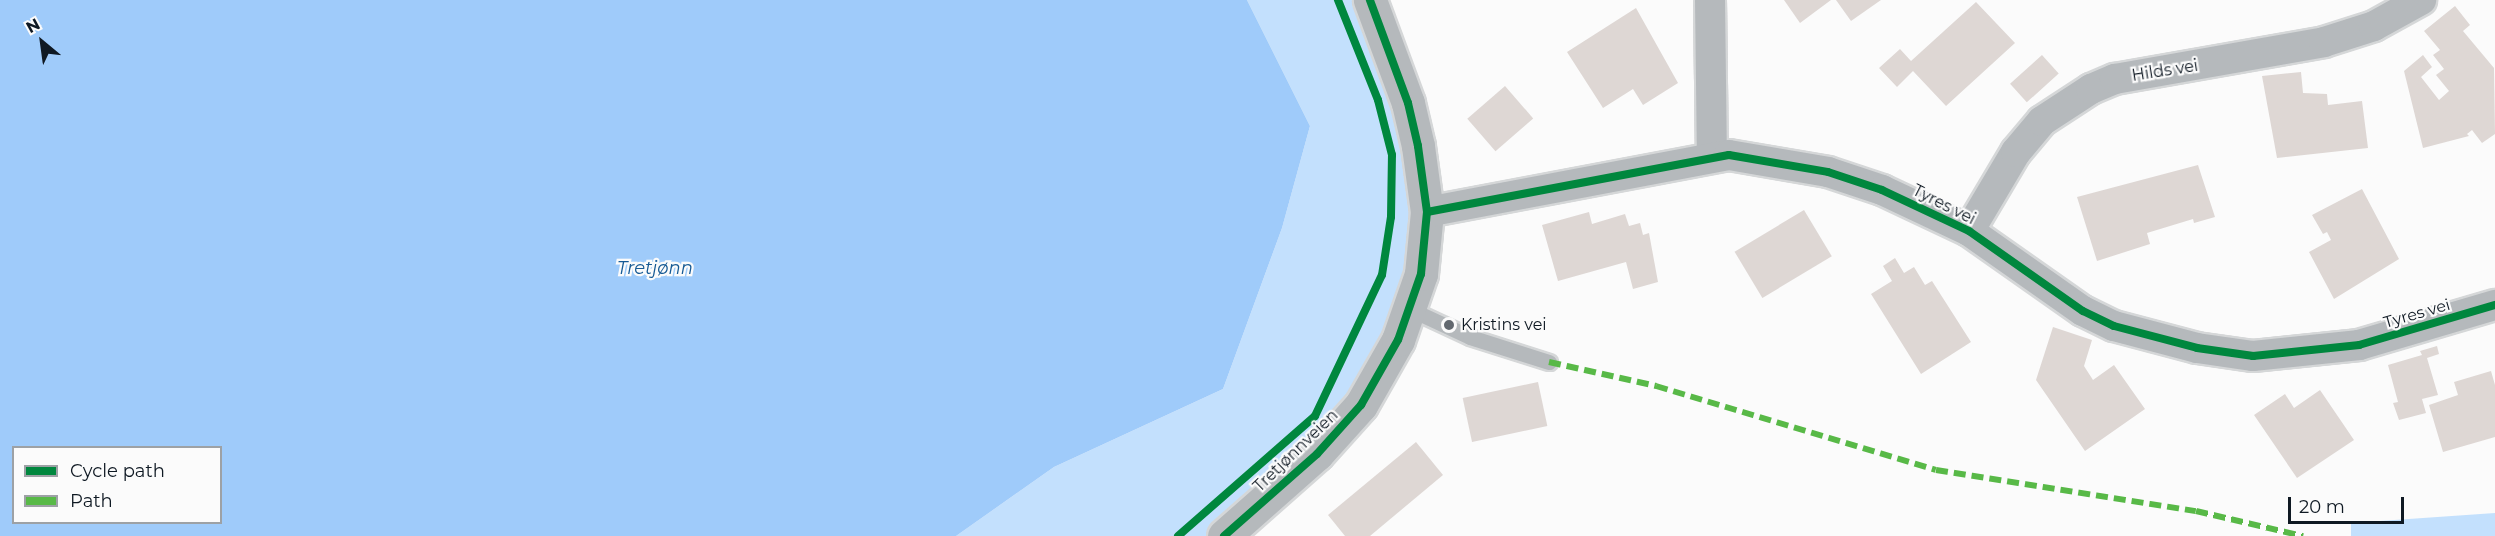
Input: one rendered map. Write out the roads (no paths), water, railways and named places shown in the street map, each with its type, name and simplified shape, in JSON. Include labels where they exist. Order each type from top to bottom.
[{"type":"street","name":"Tretjønnveien","points":[[1224,536],[1317,454],[1348,422],[1398,340],[1412,310],[1421,274],[1426,212],[1408,103],[1370,0]]},
{"type":"street","points":[[1710,0],[1712,156]]},
{"type":"street","name":"Hilds vei","points":[[1969,231],[2016,152],[2042,121],[2091,89],[2115,79],[2324,42],[2374,26],[2421,0]]},
{"type":"street","name":"Tyres vei","points":[[1426,212],[1641,174],[1712,156],[1771,160],[1828,172],[1882,190],[1969,231],[2083,311],[2114,326],[2197,348],[2253,356],[2287,355],[2359,345],[2495,305]]},
{"type":"lane","points":[[1412,310],[1470,337],[1549,362]]},
{"type":"water","name":"Tretjønn","points":[[0,0],[1247,0],[1310,126],[1282,228],[1223,389],[1054,467],[956,536],[0,536]]},
{"type":"place","name":"Kristins vei","points":[[1449,325]]}]
